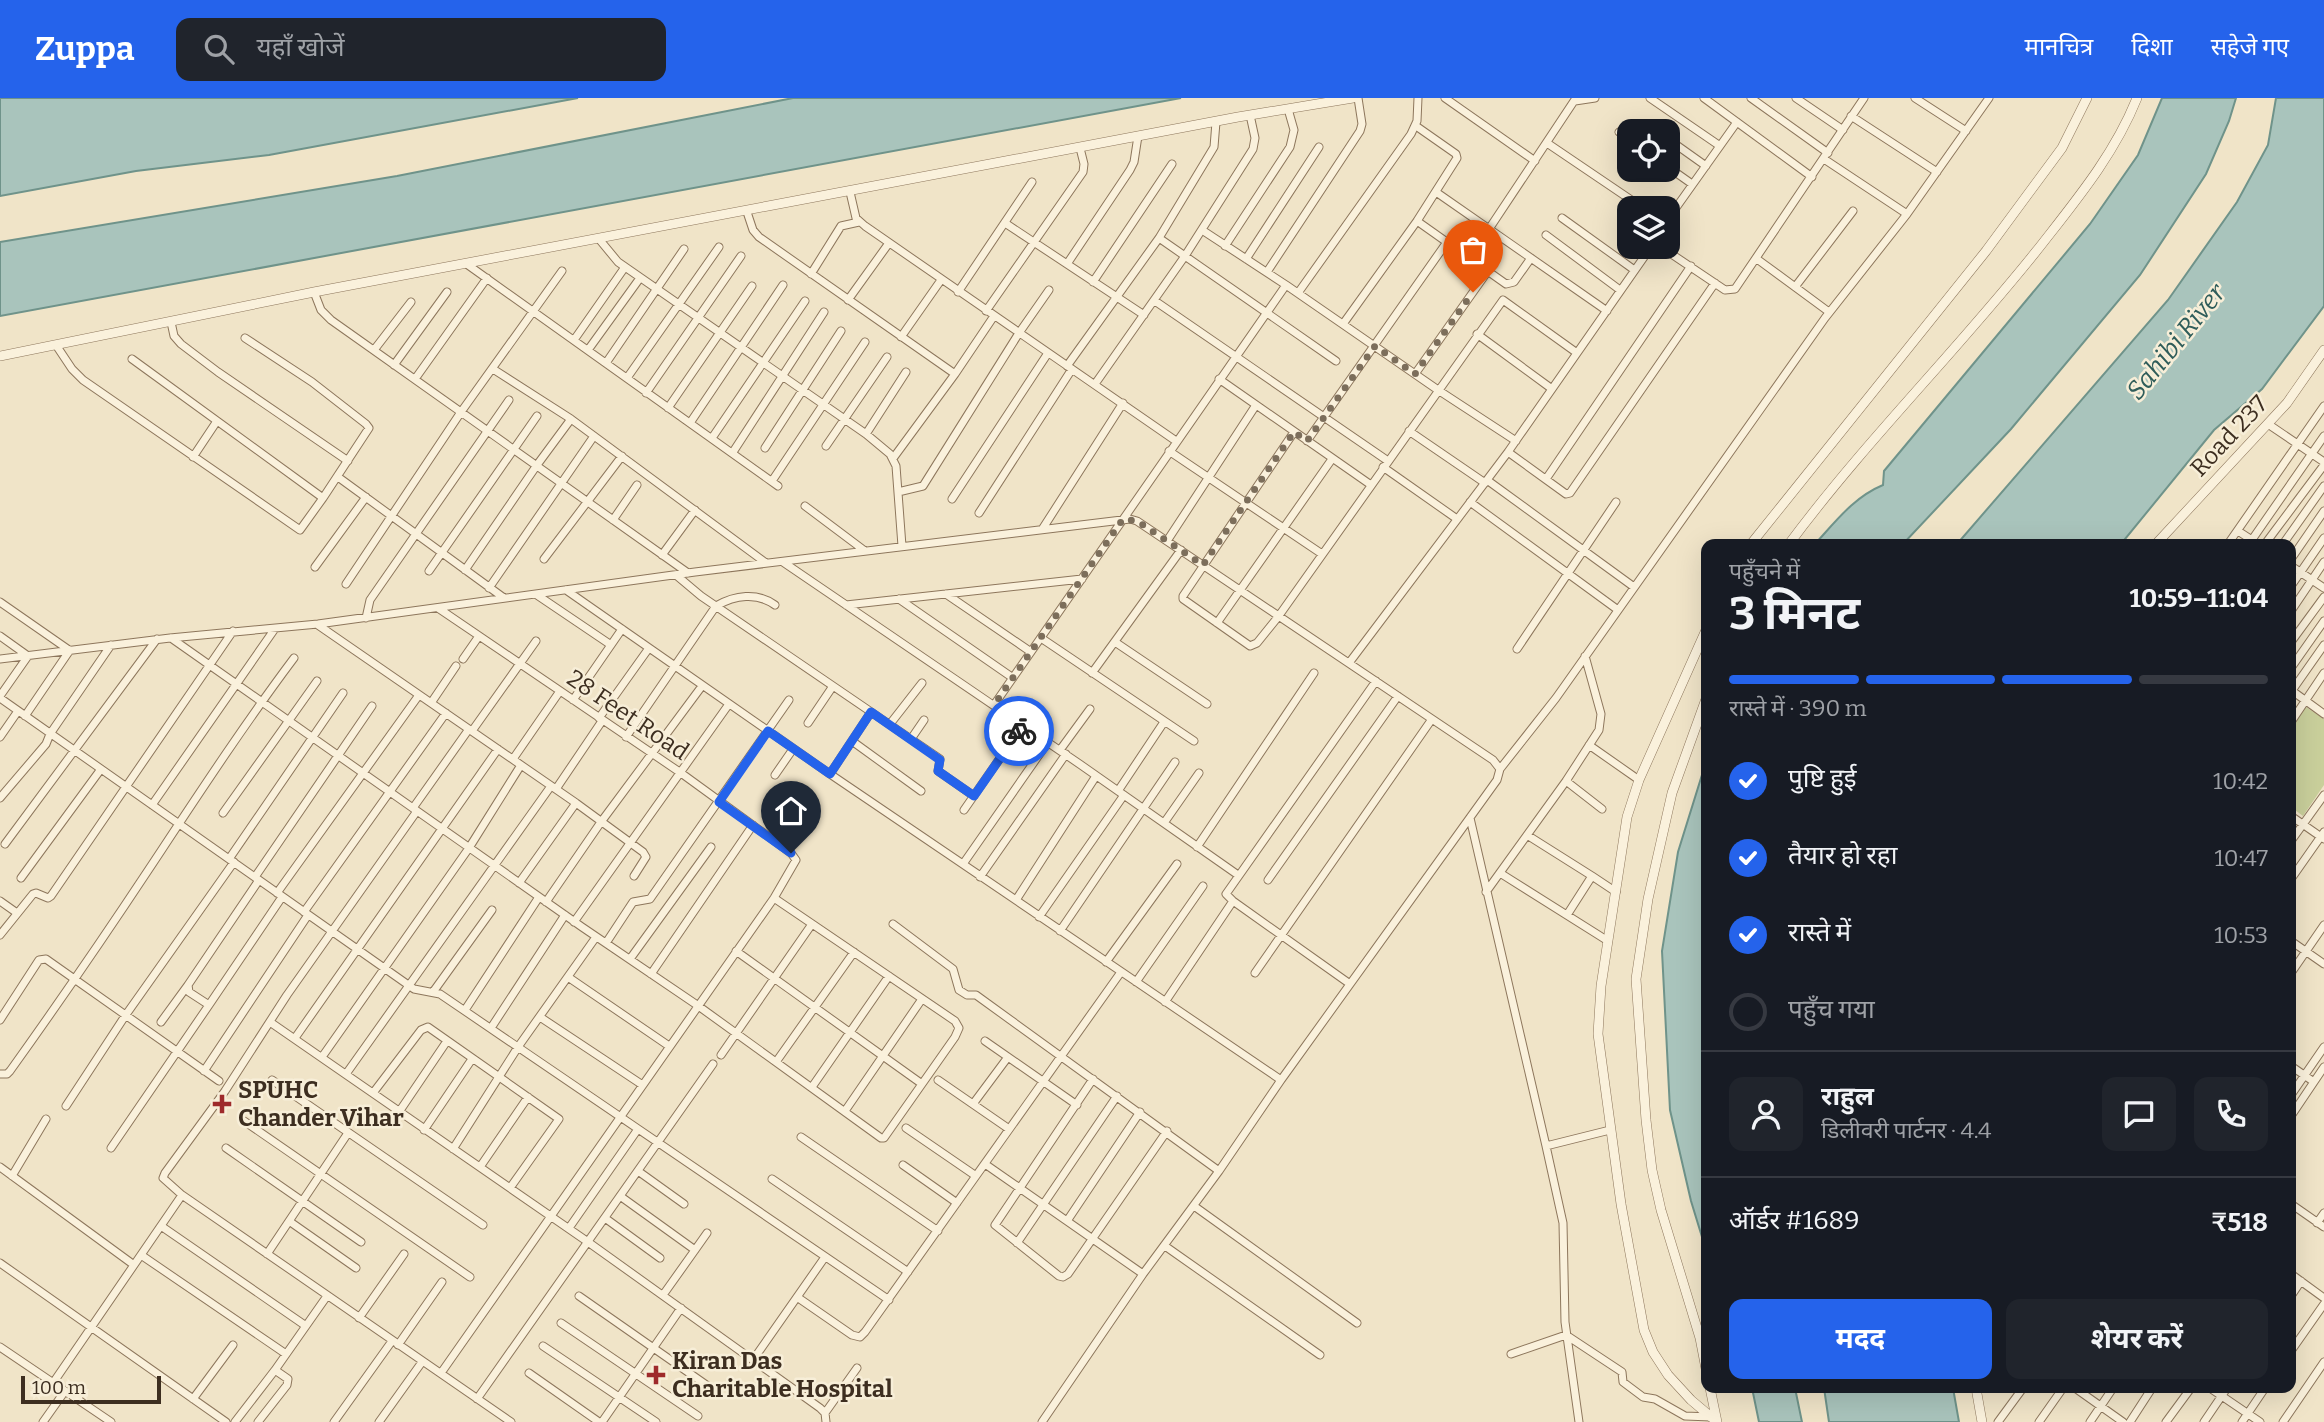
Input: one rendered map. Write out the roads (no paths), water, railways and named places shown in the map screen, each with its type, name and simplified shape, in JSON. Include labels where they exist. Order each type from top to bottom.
[{"type":"street","points":[[0,356],[314,292],[1250,115],[1353,98]]},
{"type":"street","points":[[1267,272],[1360,131],[1362,124],[1359,98]]},
{"type":"street","points":[[1298,293],[1416,126],[1418,98]]},
{"type":"street","points":[[1445,98],[1535,161]]},
{"type":"street","points":[[1489,229],[1575,99],[1595,98]]},
{"type":"street","points":[[1650,98],[1720,146]]},
{"type":"street","points":[[1704,98],[1812,177]]},
{"type":"street","points":[[1751,98],[1907,214]]},
{"type":"street","points":[[1796,98],[1843,130]]},
{"type":"street","points":[[1680,259],[1725,290],[1735,289],[1864,98]]},
{"type":"street","points":[[1915,98],[1966,131]]},
{"type":"street","points":[[1042,1422],[1143,1274],[1470,818],[1497,779],[1500,769],[1585,656],[1829,312],[1907,214],[1989,98]]},
{"type":"street","points":[[1755,539],[1986,251],[2062,148],[2087,98]]},
{"type":"street","points":[[1793,539],[1869,444],[2010,285],[2077,200],[2114,147],[2137,98]]},
{"type":"street","points":[[1225,246],[1290,147],[1294,130],[1287,109]]},
{"type":"street","points":[[1095,384],[1155,301],[1253,149],[1255,138],[1250,115]]},
{"type":"street","points":[[1851,116],[1937,172]]},
{"type":"street","points":[[979,513],[1116,296],[1159,238],[1214,147],[1216,122]]},
{"type":"street","points":[[1680,202],[1737,122]]},
{"type":"street","points":[[1343,324],[1417,221],[1457,156],[1416,126]]},
{"type":"street","points":[[1067,264],[1130,170],[1138,136]]},
{"type":"street","points":[[1547,143],[1625,196]]},
{"type":"street","points":[[1246,259],[1320,147]]},
{"type":"street","points":[[986,311],[1083,172],[1080,148]]},
{"type":"street","points":[[1680,148],[1706,166]]},
{"type":"street","points":[[1093,282],[1172,163]]},
{"type":"street","points":[[1680,176],[1692,184]]},
{"type":"street","points":[[958,292],[1032,183]]},
{"type":"street","points":[[850,192],[859,222],[1176,441]]},
{"type":"street","points":[[1436,192],[1607,311]]},
{"type":"street","points":[[1795,287],[1853,211]]},
{"type":"street","points":[[747,212],[753,230],[759,237],[955,374]]},
{"type":"street","points":[[1562,218],[1633,270]]},
{"type":"street","points":[[1417,221],[1510,285],[1531,258]]},
{"type":"street","points":[[811,274],[839,228],[844,224],[859,222]]},
{"type":"street","points":[[1004,223],[1144,315]]},
{"type":"street","points":[[1202,230],[1516,441]]},
{"type":"street","points":[[1546,235],[1620,290]]},
{"type":"street","points":[[1159,238],[1336,361]]},
{"type":"street","points":[[599,239],[625,267],[845,419],[894,457]]},
{"type":"street","points":[[1307,441],[1447,242]]},
{"type":"street","points":[[848,300],[889,243]]},
{"type":"street","points":[[627,379],[719,247]]},
{"type":"street","points":[[606,363],[684,249]]},
{"type":"street","points":[[646,393],[741,256]]},
{"type":"street","points":[[1349,663],[1516,441],[1642,259]]},
{"type":"street","points":[[1757,259],[1829,312]]},
{"type":"street","points":[[467,265],[775,484],[865,342]]},
{"type":"street","points":[[1546,479],[1691,266]]},
{"type":"street","points":[[574,340],[625,267]]},
{"type":"street","points":[[346,584],[461,412],[562,271]]},
{"type":"street","points":[[1415,374],[1488,271]]},
{"type":"street","points":[[415,379],[487,278]]},
{"type":"street","points":[[588,351],[640,278]]},
{"type":"street","points":[[901,337],[941,280]]},
{"type":"street","points":[[1508,452],[1566,494],[1572,491],[1715,283]]},
{"type":"street","points":[[690,423],[783,285]]},
{"type":"street","points":[[994,705],[1286,285]]},
{"type":"street","points":[[668,408],[752,286]]},
{"type":"street","points":[[898,492],[923,486],[1049,290]]},
{"type":"street","points":[[314,292],[326,315],[688,573]]},
{"type":"street","points":[[394,365],[447,292]]},
{"type":"street","points":[[1294,432],[1183,597],[1247,645],[1253,646],[1278,617],[1503,300],[1577,354]]},
{"type":"street","points":[[712,438],[805,301]]},
{"type":"street","points":[[1155,301],[1324,417],[1457,519]]},
{"type":"street","points":[[374,351],[411,302]]},
{"type":"street","points":[[733,452],[824,312]]},
{"type":"street","points":[[902,546],[894,457],[955,374],[993,316]]},
{"type":"street","points":[[171,322],[174,336],[181,344],[348,461]]},
{"type":"street","points":[[765,448],[841,331]]},
{"type":"street","points":[[1477,334],[1552,389]]},
{"type":"street","points":[[55,345],[83,380],[297,530],[304,526],[323,499],[369,431],[368,426],[312,382],[245,338]]},
{"type":"street","name":"Road 237","points":[[2161,539],[2287,404],[2324,350]]},
{"type":"street","points":[[952,499],[1048,353]]},
{"type":"street","points":[[826,446],[887,358]]},
{"type":"street","points":[[132,359],[323,499]]},
{"type":"street","points":[[493,369],[571,419],[766,563]]},
{"type":"street","points":[[866,434],[906,372]]},
{"type":"street","points":[[1219,379],[1370,485]]},
{"type":"street","points":[[366,618],[370,600],[509,400]]},
{"type":"street","points":[[1044,528],[1123,403]]},
{"type":"street","points":[[1167,541],[1256,405]]},
{"type":"street","points":[[2232,539],[2324,406]]},
{"type":"street","points":[[429,571],[537,416]]},
{"type":"street","points":[[465,570],[571,419]]},
{"type":"street","points":[[193,457],[217,421]]},
{"type":"street","points":[[2268,424],[2324,463],[2269,539]]},
{"type":"street","points":[[1409,431],[1486,481],[1634,587]]},
{"type":"street","points":[[489,588],[594,436]]},
{"type":"street","points":[[2256,539],[2324,436]]},
{"type":"street","points":[[1169,451],[1322,554]]},
{"type":"street","points":[[544,559],[622,456]]},
{"type":"street","points":[[1217,623],[1332,459]]},
{"type":"street","points":[[338,477],[504,599]]},
{"type":"street","points":[[613,520],[637,485]]},
{"type":"street","points":[[2287,539],[2324,486]]},
{"type":"street","points":[[315,567],[366,497]]},
{"type":"street","points":[[1471,502],[1618,610]]},
{"type":"street","points":[[1517,649],[1616,502]]},
{"type":"street","points":[[804,506],[865,551]]},
{"type":"street","points":[[662,555],[695,510]]},
{"type":"street","points":[[2296,552],[2324,511]]},
{"type":"street","points":[[0,659],[157,639],[233,631],[274,630],[688,573],[1123,519],[1137,521],[1181,550],[1493,760],[1500,769]]},
{"type":"street","points":[[2238,530],[2248,539]]},
{"type":"street","points":[[2296,580],[2324,538]]},
{"type":"street","points":[[1093,673],[1181,550]]},
{"type":"street","points":[[782,561],[1238,875]]},
{"type":"street","points":[[2296,604],[2324,562]]},
{"type":"street","points":[[2296,570],[2324,588]]},
{"type":"street","points":[[676,575],[716,606],[940,760],[938,771],[974,796]]},
{"type":"street","points":[[846,605],[1082,579]]},
{"type":"street","points":[[566,590],[793,749],[1281,1080]]},
{"type":"street","points":[[536,594],[611,645]]},
{"type":"street","points":[[946,594],[1031,652]]},
{"type":"street","points":[[626,737],[716,606],[726,600],[757,595],[775,605]]},
{"type":"street","points":[[2296,635],[2324,597]]},
{"type":"street","points":[[899,599],[1013,678]]},
{"type":"street","points":[[0,602],[70,650]]},
{"type":"street","name":"28 Feet Road","points":[[438,608],[681,774],[795,856],[796,863],[774,898]]},
{"type":"street","points":[[2296,661],[2324,621]]},
{"type":"street","points":[[318,624],[629,842],[646,856],[634,876]]},
{"type":"street","points":[[573,700],[622,629]]},
{"type":"street","points":[[152,805],[274,630]]},
{"type":"street","points":[[0,935],[36,892],[48,898],[51,896],[233,631]]},
{"type":"street","points":[[0,636],[28,656]]},
{"type":"street","points":[[463,659],[480,636]]},
{"type":"street","points":[[170,638],[574,922],[697,1005],[883,1138],[959,1028],[955,1021],[774,898],[697,1005],[441,1373]]},
{"type":"street","points":[[1041,638],[1194,741]]},
{"type":"street","points":[[5,844],[157,639]]},
{"type":"street","points":[[512,1422],[182,1195],[163,1178],[470,730],[536,641]]},
{"type":"street","points":[[1701,641],[1639,780],[1627,817],[1600,996],[1598,1034],[1610,1130],[1644,1330],[1653,1352],[1668,1375],[1691,1400],[1715,1420]]},
{"type":"street","points":[[1115,642],[1207,705]]},
{"type":"street","points":[[0,799],[46,744],[50,734],[111,645]]},
{"type":"street","points":[[2296,684],[2324,645]]},
{"type":"street","points":[[346,1074],[494,865],[553,787],[649,648]]},
{"type":"street","points":[[0,737],[70,650]]},
{"type":"street","points":[[28,656],[0,697],[21,713],[357,950],[417,990],[440,993],[889,1300]]},
{"type":"street","points":[[1486,892],[1566,782],[1599,730],[1601,720],[1585,656]]},
{"type":"street","points":[[0,1073],[7,1074],[10,1071],[75,981],[178,823],[294,658]]},
{"type":"street","points":[[431,703],[456,666]]},
{"type":"street","points":[[1197,846],[1314,673]]},
{"type":"street","points":[[2296,715],[2324,673]]},
{"type":"street","points":[[223,813],[317,681]]},
{"type":"street","points":[[1350,984],[1226,894],[1376,681]]},
{"type":"street","points":[[890,724],[922,683]]},
{"type":"street","points":[[546,902],[601,822],[702,686]]},
{"type":"street","points":[[808,723],[834,686]]},
{"type":"street","points":[[513,760],[560,691]]},
{"type":"street","points":[[66,1105],[343,693]]},
{"type":"street","points":[[2296,694],[2321,711],[2324,701]]},
{"type":"street","points":[[111,1148],[178,1052],[280,895],[419,695]]},
{"type":"street","points":[[1268,880],[1398,696]]},
{"type":"street","points":[[606,943],[633,902],[650,899],[789,700]]},
{"type":"street","points":[[574,922],[729,704]]},
{"type":"street","points":[[161,1022],[372,706]]},
{"type":"street","points":[[980,877],[1090,709]]},
{"type":"street","points":[[830,774],[871,712]]},
{"type":"street","points":[[204,1071],[306,914],[446,713]]},
{"type":"street","points":[[1701,713],[1672,793],[1648,899],[1636,979],[1652,1170],[1661,1210],[1701,1343]]},
{"type":"street","points":[[1255,973],[1432,719]]},
{"type":"street","points":[[911,739],[924,720]]},
{"type":"street","points":[[1040,917],[1164,722]]},
{"type":"street","points":[[964,810],[1023,725]]},
{"type":"street","points":[[852,741],[921,790]]},
{"type":"street","points":[[962,864],[1048,742]]},
{"type":"street","points":[[1589,745],[1639,780]]},
{"type":"street","points":[[295,1038],[498,749]]},
{"type":"street","points":[[775,775],[793,749]]},
{"type":"street","points":[[1060,931],[1175,762]]},
{"type":"street","points":[[322,1057],[469,848],[521,765]]},
{"type":"street","points":[[21,877],[101,769]]},
{"type":"street","points":[[1164,823],[1199,773]]},
{"type":"street","points":[[1016,900],[1096,776]]},
{"type":"street","points":[[1566,782],[1602,809]]},
{"type":"street","points":[[2296,834],[2324,795]]},
{"type":"street","points":[[519,883],[576,803]]},
{"type":"street","points":[[1470,818],[1563,1223],[1566,1335],[1579,1422]]},
{"type":"street","points":[[2296,819],[2323,836],[2296,872]]},
{"type":"street","points":[[651,974],[753,825]]},
{"type":"street","points":[[1527,835],[1616,892]]},
{"type":"street","points":[[630,960],[711,847]]},
{"type":"street","points":[[1107,962],[1177,864]]},
{"type":"street","points":[[1500,873],[1608,941]]},
{"type":"street","points":[[1567,915],[1592,876]]},
{"type":"street","points":[[1136,982],[1203,886]]},
{"type":"street","points":[[465,1010],[539,897]]},
{"type":"street","points":[[0,901],[17,913]]},
{"type":"street","points":[[1165,1002],[1233,901]]},
{"type":"street","points":[[433,992],[492,910]]},
{"type":"street","points":[[491,1028],[565,915]]},
{"type":"street","points":[[721,1055],[812,924]]},
{"type":"street","points":[[894,925],[953,969],[958,990],[967,995],[976,995],[1219,1171]]},
{"type":"street","points":[[2296,966],[2324,925]]},
{"type":"street","points":[[453,1149],[519,1047],[596,937]]},
{"type":"street","points":[[2296,945],[2324,964]]},
{"type":"street","points":[[736,951],[922,1084]]},
{"type":"street","points":[[776,1062],[854,952]]},
{"type":"street","points":[[1,1015],[42,958],[219,1081]]},
{"type":"street","points":[[797,1297],[852,1335],[860,1337],[1121,972]]},
{"type":"street","points":[[812,1087],[889,976]]},
{"type":"street","points":[[568,977],[669,1046]]},
{"type":"street","points":[[188,985],[190,992],[209,1005]]},
{"type":"street","points":[[845,1111],[922,999]]},
{"type":"street","points":[[540,1017],[642,1084]]},
{"type":"street","points":[[270,1021],[569,1228],[825,1413]]},
{"type":"street","points":[[373,1093],[425,1027],[528,1097],[559,1119],[510,1188]]},
{"type":"street","points":[[399,1112],[447,1041]]},
{"type":"street","points":[[985,1041],[1077,1105]]},
{"type":"street","points":[[2296,1087],[2324,1047]]},
{"type":"street","points":[[974,1104],[1007,1058]]},
{"type":"street","points":[[424,1130],[472,1059]]},
{"type":"street","points":[[477,1399],[713,1064]]},
{"type":"street","points":[[2296,1109],[2324,1068]]},
{"type":"street","points":[[2296,1069],[2314,1082]]},
{"type":"street","points":[[1093,1079],[995,1225],[1063,1277],[1068,1274],[1167,1131]]},
{"type":"street","points":[[272,1080],[483,1225]]},
{"type":"street","points":[[938,1080],[1009,1129]]},
{"type":"street","points":[[1017,1243],[1118,1096]]},
{"type":"street","points":[[480,1167],[528,1097]]},
{"type":"street","points":[[1067,1221],[1140,1112]]},
{"type":"street","points":[[12,1176],[46,1119]]},
{"type":"street","points":[[244,1121],[470,1278]]},
{"type":"street","points":[[906,1128],[976,1176]]},
{"type":"street","points":[[569,1228],[638,1129]]},
{"type":"street","points":[[1546,1146],[1610,1130]]},
{"type":"street","points":[[267,1254],[348,1133]]},
{"type":"street","points":[[801,1137],[938,1231]]},
{"type":"street","points":[[226,1148],[361,1242]]},
{"type":"street","points":[[985,1164],[1143,1274]]},
{"type":"street","points":[[903,1165],[957,1203]]},
{"type":"street","points":[[0,1167],[134,1265]]},
{"type":"street","points":[[638,1171],[684,1204]]},
{"type":"street","points":[[772,1179],[908,1272]]},
{"type":"street","points":[[53,1383],[182,1195]]},
{"type":"street","points":[[620,1196],[695,1250]]},
{"type":"street","points":[[1194,1206],[1357,1323]]},
{"type":"street","points":[[2296,1208],[2320,1225],[2324,1213]]},
{"type":"street","points":[[605,1218],[660,1258]]},
{"type":"street","points":[[289,1221],[356,1268]]},
{"type":"street","points":[[161,1226],[306,1326]]},
{"type":"street","points":[[663,1295],[707,1233]]},
{"type":"street","points":[[1165,1246],[1320,1355]]},
{"type":"street","points":[[359,1318],[404,1254]]},
{"type":"street","points":[[141,1255],[286,1354]]},
{"type":"street","points":[[753,1360],[825,1257]]},
{"type":"street","points":[[0,1263],[226,1422]]},
{"type":"street","points":[[2296,1278],[2324,1298]]},
{"type":"street","points":[[2296,1288],[2301,1281]]},
{"type":"street","points":[[334,1422],[442,1282]]},
{"type":"street","points":[[234,1422],[275,1370],[327,1296]]},
{"type":"street","points":[[579,1296],[715,1391]]},
{"type":"street","points":[[2296,1344],[2324,1304]]},
{"type":"street","points":[[529,1373],[601,1422],[681,1308]]},
{"type":"street","points":[[561,1323],[698,1416]]},
{"type":"street","points":[[1566,1335],[1622,1372],[1623,1382],[1643,1397],[1655,1399],[1685,1416],[1715,1420]]},
{"type":"street","points":[[1511,1354],[1566,1335]]},
{"type":"street","points":[[193,1399],[233,1345]]},
{"type":"street","points":[[543,1346],[656,1422]]},
{"type":"street","points":[[0,1347],[111,1422]]},
{"type":"street","points":[[379,1422],[422,1362]]},
{"type":"street","points":[[2283,1422],[2324,1362]]},
{"type":"street","points":[[826,1422],[825,1413],[858,1368]]},
{"type":"street","points":[[258,1422],[287,1385],[288,1379],[275,1370]]},
{"type":"street","points":[[43,1422],[65,1391]]},
{"type":"street","points":[[1711,1393],[1715,1420]]},
{"type":"street","points":[[1977,1393],[1982,1422]]},
{"type":"street","points":[[1998,1422],[2019,1393]]},
{"type":"street","points":[[2039,1422],[2059,1393]]},
{"type":"street","points":[[2082,1393],[2123,1422]]},
{"type":"street","points":[[2090,1422],[2110,1393]]},
{"type":"street","points":[[2130,1422],[2149,1393]]},
{"type":"street","points":[[2166,1422],[2187,1393]]},
{"type":"street","points":[[2218,1393],[2260,1422]]},
{"type":"street","points":[[2204,1422],[2224,1393]]},
{"type":"street","points":[[2242,1422],[2262,1393]]},
{"type":"water","points":[[0,98],[578,98],[269,155],[136,171],[0,196]]},
{"type":"water","points":[[793,98],[1181,98],[0,316],[0,242],[397,176]]},
{"type":"water","points":[[2162,98],[2236,98],[2206,174],[2140,275],[2011,429],[1908,539],[1819,539],[1854,503],[1883,485],[1884,471],[2090,224],[2138,155]]},
{"type":"water","name":"Sahibi River","points":[[2276,98],[2324,98],[2324,306],[2262,389],[2214,430],[2125,539],[1961,539],[2168,300],[2237,202],[2268,145]]},
{"type":"water","points":[[1701,778],[1701,1234],[1670,1110],[1662,951],[1678,852]]},
{"type":"water","points":[[1753,1393],[1796,1393],[1802,1422],[1759,1422]]},
{"type":"water","points":[[1825,1393],[1954,1393],[1959,1422],[1829,1422]]},
{"type":"place","name":"SPUHC Chander Vihar","points":[[222,1104]]},
{"type":"place","name":"Kiran Das Charitable Hospital","points":[[656,1375]]}]
